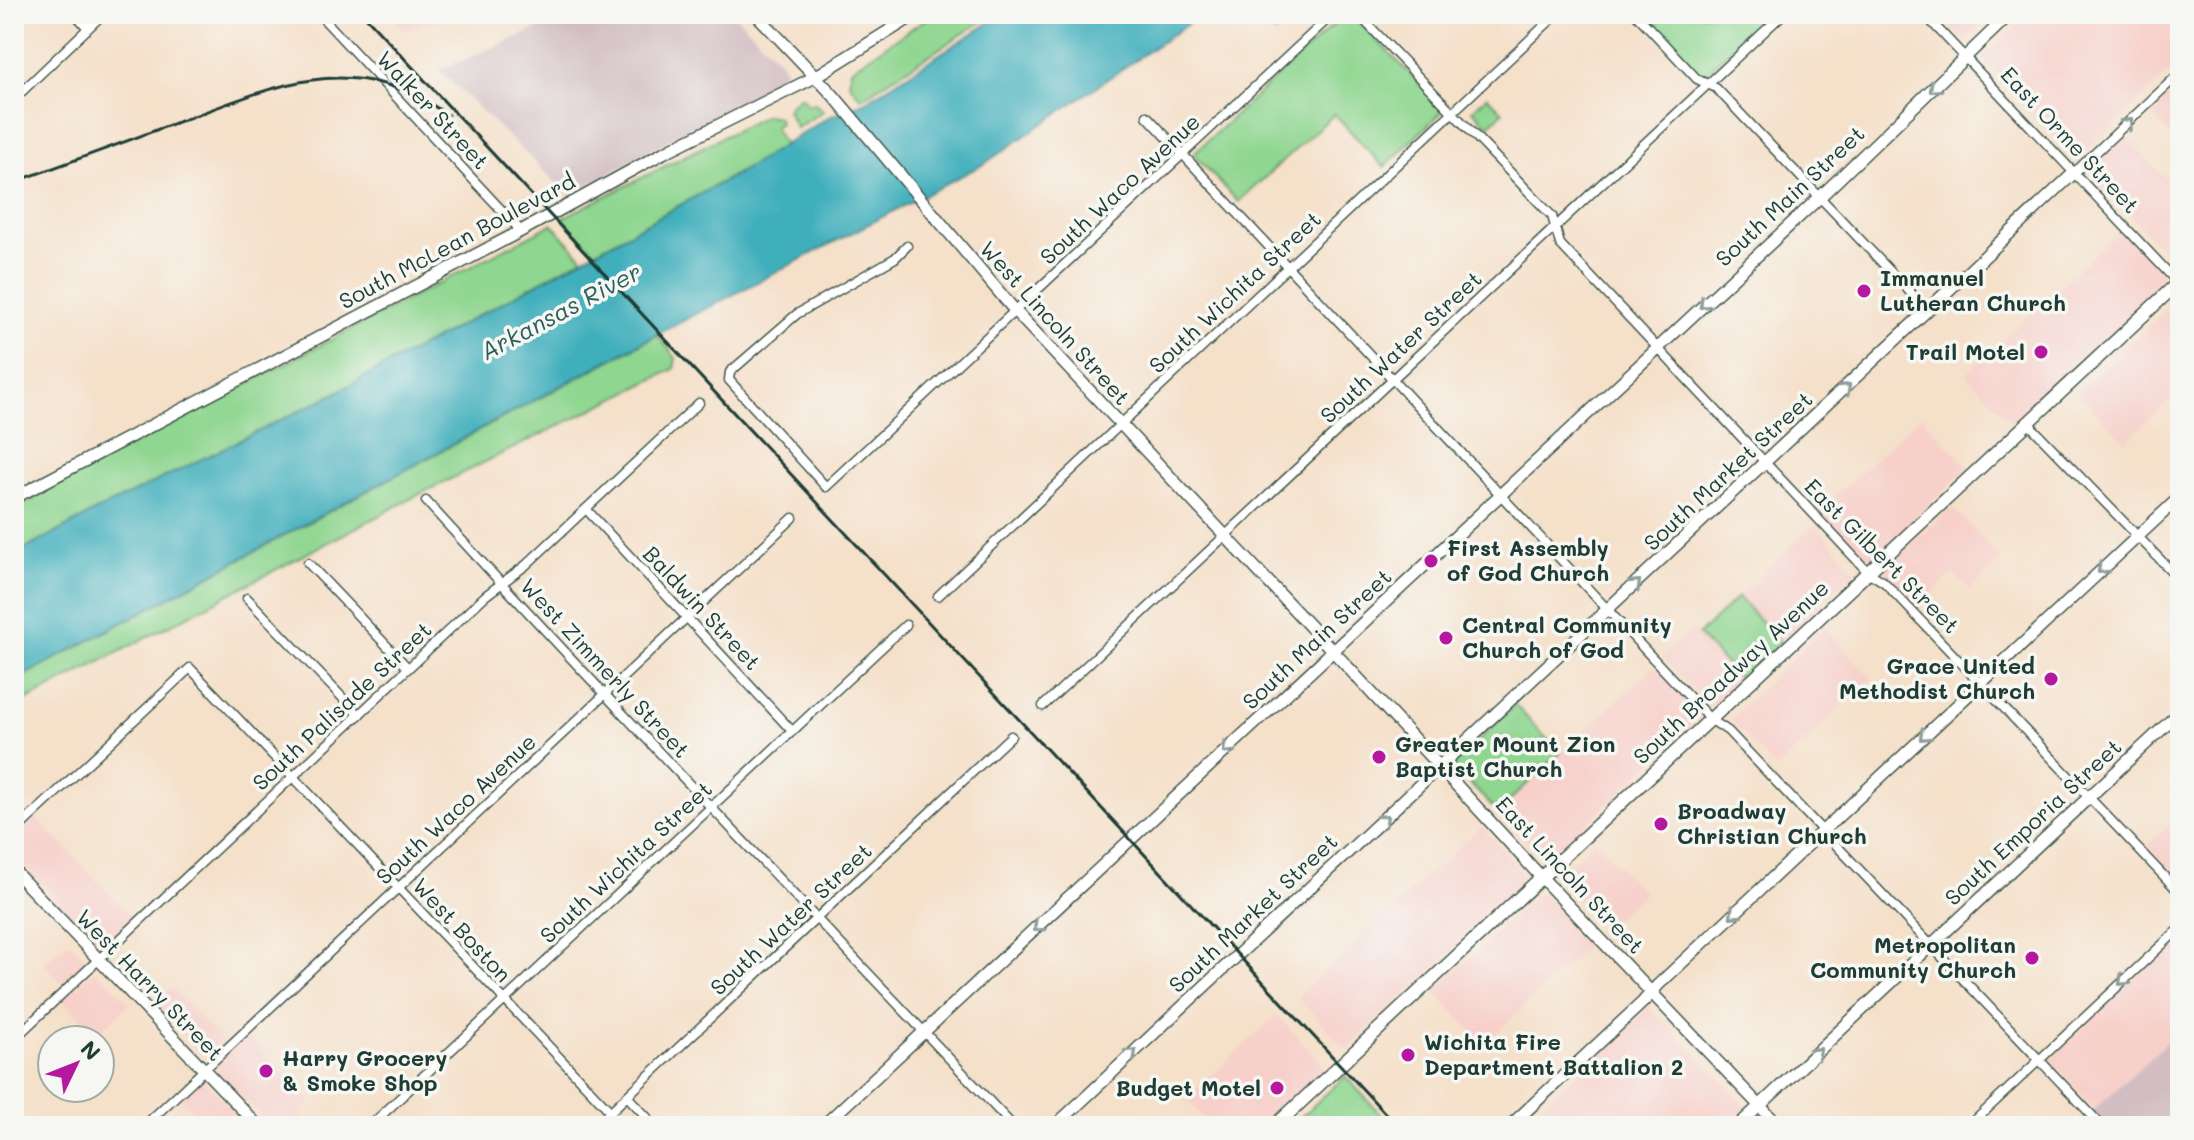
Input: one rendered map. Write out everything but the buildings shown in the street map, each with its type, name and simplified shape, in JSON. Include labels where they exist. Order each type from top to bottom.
[{"type":"main road","name":"South Broadway Avenue","points":[[1275,1126],[2179,282]]},
{"type":"street","points":[[75,14],[88,28]]},
{"type":"street","points":[[14,99],[103,14]]},
{"type":"street","name":"Walker Street","points":[[319,14],[521,231]]},
{"type":"street","name":"West Lincoln Street","points":[[756,14],[833,95],[1016,312],[1333,651]]},
{"type":"street","name":"South McLean Boulevard","points":[[14,498],[663,153],[815,77],[916,14]]},
{"type":"street","name":"South Waco Avenue","points":[[907,246],[895,258],[779,327],[730,372],[729,380],[826,487],[1333,14]]},
{"type":"street","name":"East Gilbert Street","points":[[1358,14],[1552,216],[1560,244],[1868,572],[1884,582],[2180,893]]},
{"type":"street","name":"South Wichita Street","points":[[938,596],[1557,14]]},
{"type":"street","points":[[1636,14],[1697,79],[1716,88],[1928,311]]},
{"type":"street","name":"South Water Street","points":[[1043,706],[1783,14]]},
{"type":"street","name":"East Orme Street","points":[[1924,14],[2179,282]]},
{"type":"street","name":"South Main Street","points":[[823,1126],[1819,198],[2010,14]]},
{"type":"street","name":"South Market Street","points":[[1055,1126],[2180,73]]},
{"type":"street","points":[[1147,116],[1710,719],[1728,731],[2102,1126]]},
{"type":"street","name":"South Palisade Street","points":[[14,1039],[485,596],[586,509],[699,403]]},
{"type":"street","points":[[2028,423],[2180,580]]},
{"type":"street","points":[[1510,1126],[2180,497]]},
{"type":"street","name":"West Zimmerly Street","points":[[426,501],[604,695],[819,918],[1013,1126]]},
{"type":"street","name":"Baldwin Street","points":[[586,509],[792,731]]},
{"type":"street","name":"South Waco Avenue","points":[[144,1126],[793,518]]},
{"type":"street","points":[[308,563],[408,668]]},
{"type":"street","points":[[247,598],[359,715]]},
{"type":"street","name":"South Wichita Street","points":[[370,1126],[906,625]]},
{"type":"street","name":"East Lincoln Street","points":[[1333,651],[1542,878],[1779,1126]]},
{"type":"street","name":"West Boston","points":[[14,832],[190,668],[610,1111]]},
{"type":"street","name":"South Emporia Street","points":[[1738,1126],[2180,712]]},
{"type":"street","name":"South Water Street","points":[[595,1126],[1011,736]]},
{"type":"street","name":"West Harry Street","points":[[14,871],[258,1126]]},
{"type":"street","points":[[1969,1126],[2180,928]]},
{"type":"street","points":[[627,1096],[655,1126]]},
{"type":"shaded area","points":[[389,14],[459,14],[405,31]]},
{"type":"shaded area","points":[[573,14],[734,14],[785,69],[783,75],[770,86],[569,195],[439,70]]},
{"type":"shaded area","points":[[1938,14],[1994,14],[1966,39],[1960,37]]},
{"type":"shaded area","points":[[2030,14],[2180,14],[2180,62],[2082,155],[2073,157],[1983,60]]},
{"type":"shaded area","points":[[2180,85],[2180,145],[2150,113]]},
{"type":"shaded area","points":[[2125,136],[2169,182],[2180,172],[2180,268],[2091,174],[2093,164]]},
{"type":"shaded area","points":[[2120,230],[2164,276],[2166,284],[2014,424],[1966,374]]},
{"type":"shaded area","points":[[2180,297],[2180,391],[2125,442],[2077,392]]},
{"type":"shaded area","points":[[1921,416],[1969,467],[1870,560],[1819,511]]},
{"type":"shaded area","points":[[1952,507],[2002,560],[1970,590],[1953,573],[1917,607],[1888,576],[1887,568]]},
{"type":"shaded area","points":[[1815,524],[1856,571],[1781,643],[1738,597]]},
{"type":"shaded area","points":[[1824,627],[1872,678],[1776,769],[1730,719]]},
{"type":"shaded area","points":[[1692,629],[1741,680],[1710,707],[1662,657]]},
{"type":"shaded area","points":[[1654,666],[1698,714],[1698,718],[1550,859],[1542,861],[1497,812]]},
{"type":"shaded area","points":[[2180,815],[2180,882],[2147,846]]},
{"type":"shaded area","points":[[36,817],[132,918],[106,943],[97,944],[14,855],[14,837]]},
{"type":"shaded area","points":[[1482,826],[1528,880],[1346,1049],[1297,997]]},
{"type":"shaded area","points":[[1595,840],[1644,893],[1606,928],[1559,876]]},
{"type":"shaded area","points":[[1542,893],[1591,942],[1485,1044],[1434,991]]},
{"type":"shaded area","points":[[2180,934],[2180,1030],[2095,1109],[2050,1059]]},
{"type":"shaded area","points":[[69,941],[85,958],[85,962],[62,983],[43,964]]},
{"type":"shaded area","points":[[97,971],[130,1003],[108,1024],[85,1024],[62,1000]]},
{"type":"shaded area","points":[[172,988],[223,1042],[211,1053],[202,1055],[154,1005]]},
{"type":"shaded area","points":[[1649,1007],[1745,1105],[1747,1109],[1729,1126],[1520,1126]]},
{"type":"shaded area","points":[[1277,1015],[1326,1068],[1263,1126],[1211,1126],[1186,1099]]},
{"type":"shaded area","points":[[2180,1030],[2180,1126],[2078,1126],[2095,1109]]},
{"type":"shaded area","points":[[247,1035],[312,1103],[301,1113],[307,1120],[301,1126],[270,1126],[219,1073],[218,1062]]},
{"type":"shaded area","points":[[202,1081],[247,1126],[207,1126],[180,1097]]},
{"type":"green space","points":[[933,14],[994,14],[861,98],[849,83],[851,69]]},
{"type":"green space","points":[[1268,14],[1297,14],[1275,32],[1263,18]]},
{"type":"green space","points":[[1345,14],[1354,17],[1440,104],[1441,113],[1384,167],[1334,114],[1238,202],[1196,157],[1195,152]]},
{"type":"green space","points":[[1666,14],[1769,14],[1704,74],[1698,72],[1655,25]]},
{"type":"green space","points":[[1487,96],[1503,112],[1488,126],[1473,110]]},
{"type":"green space","points":[[799,97],[803,97],[807,105],[814,103],[823,111],[796,128],[787,110]]},
{"type":"green space","points":[[766,115],[777,117],[780,123],[774,127],[785,147],[595,252],[562,218]]},
{"type":"green space","points":[[552,224],[583,258],[338,392],[94,512],[14,555],[14,511],[86,468]]},
{"type":"green space","points":[[657,335],[676,358],[674,369],[418,495],[14,707],[14,681]]},
{"type":"green space","points":[[1738,597],[1781,643],[1741,680],[1698,635]]},
{"type":"green space","points":[[1515,705],[1560,753],[1497,812],[1454,764]]},
{"type":"green space","points":[[1345,1076],[1392,1126],[1291,1126],[1341,1080]]},
{"type":"water","name":"Arkansas River","points":[[1003,14],[1202,14],[984,164],[633,347],[14,681],[14,555],[94,512],[338,392],[595,252],[744,170],[827,118],[864,102]]},
{"type":"railway","points":[[363,14],[1397,1126]]},
{"type":"railway","points":[[14,182],[246,97],[312,80],[344,78],[378,82],[412,94],[448,115]]},
{"type":"place","name":"Immanuel Lutheran Church","points":[[1864,291]]},
{"type":"place","name":"Trail Motel","points":[[2041,352]]},
{"type":"place","name":"First Assembly of God Church","points":[[1431,561]]},
{"type":"place","name":"Central Community Church of God","points":[[1446,638]]},
{"type":"place","name":"Grace United Methodist Church","points":[[2051,679]]},
{"type":"place","name":"Greater Mount Zion Baptist Church","points":[[1379,757]]},
{"type":"place","name":"Broadway Christian Church","points":[[1661,824]]},
{"type":"place","name":"Metropolitan Community Church","points":[[2032,958]]},
{"type":"place","name":"Wichita Fire Department Battalion 2","points":[[1408,1055]]},
{"type":"place","name":"Harry Grocery & Smoke Shop","points":[[266,1071]]},
{"type":"place","name":"Budget Motel","points":[[1277,1088]]}]
